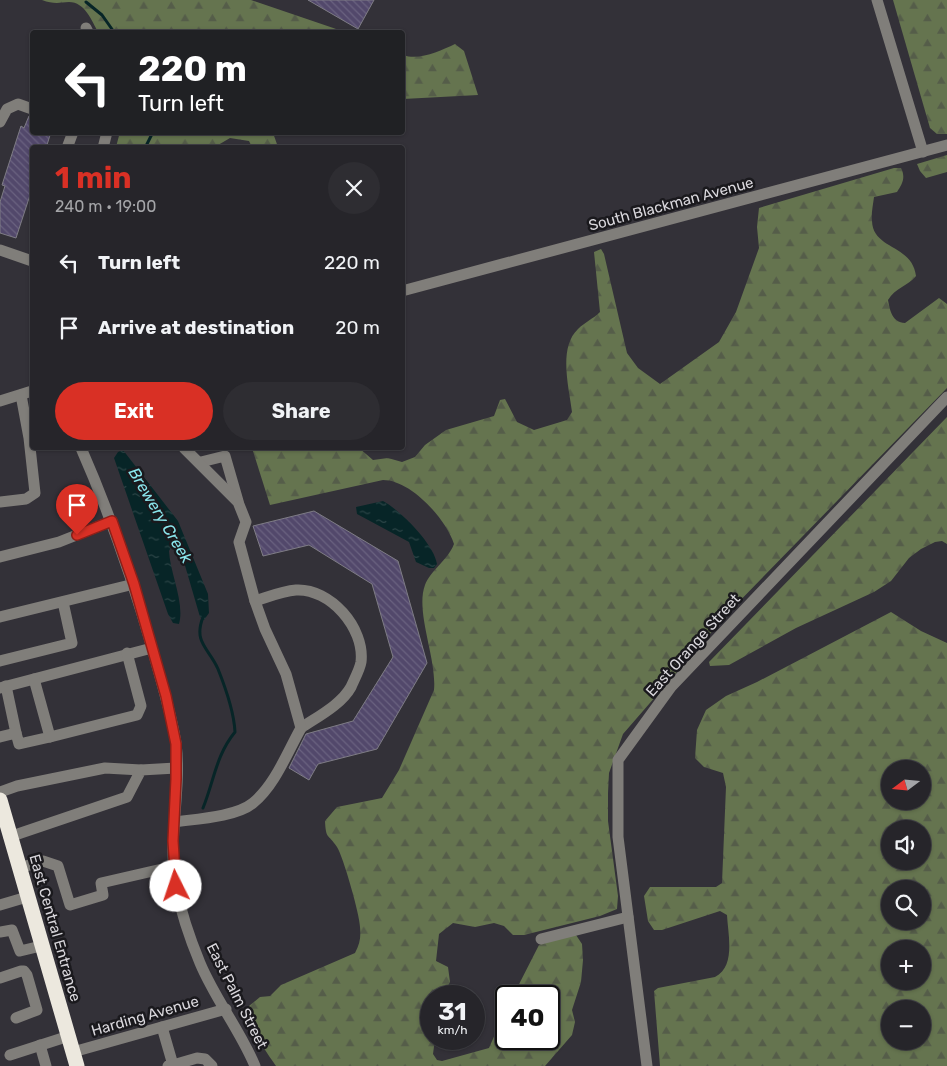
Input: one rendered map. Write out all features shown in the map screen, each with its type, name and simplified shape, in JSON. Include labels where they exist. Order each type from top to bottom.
[{"type":"highway","name":"East Central Entrance","points":[[0,800],[75,1059]]},
{"type":"street","points":[[878,0],[923,152]]},
{"type":"street","points":[[0,122],[7,108],[18,104],[30,108]]},
{"type":"street","name":"South Blackman Avenue","points":[[405,290],[947,145]]},
{"type":"street","points":[[0,250],[30,256]]},
{"type":"street","points":[[0,401],[30,392]]},
{"type":"street","points":[[0,502],[26,499],[35,492],[21,395]]},
{"type":"street","name":"East Orange Street","points":[[647,1066],[618,838],[618,760],[670,687],[947,397]]},
{"type":"street","name":"East Palm Street","points":[[82,450],[112,521],[134,584],[176,744],[174,822],[176,886],[187,926],[200,964],[244,1039],[256,1066]]},
{"type":"street","points":[[186,450],[201,462],[238,502]]},
{"type":"street","points":[[201,462],[226,456],[238,502],[246,522],[239,542],[255,601],[265,629],[286,674],[301,728]]},
{"type":"street","points":[[0,557],[59,542],[112,521]]},
{"type":"street","points":[[0,617],[134,584]]},
{"type":"street","points":[[174,822],[229,813],[252,804],[267,788],[301,728],[331,708],[350,688],[361,662],[358,635],[342,610],[318,594],[297,590],[255,601]]},
{"type":"street","points":[[0,661],[72,643],[63,602]]},
{"type":"street","points":[[127,653],[141,706],[137,715],[19,744],[3,687],[127,653],[152,648]]},
{"type":"street","points":[[34,679],[50,737]]},
{"type":"street","points":[[0,737],[16,733]]},
{"type":"street","points":[[0,792],[18,786],[105,768],[141,770],[176,768]]},
{"type":"street","points":[[10,837],[127,797],[141,770]]},
{"type":"street","points":[[19,868],[43,861],[58,866],[70,906],[103,895],[101,883],[175,866]]},
{"type":"street","points":[[0,905],[27,897]]},
{"type":"street","points":[[541,939],[628,917]]},
{"type":"street","points":[[0,932],[12,930],[20,951],[41,946]]},
{"type":"street","points":[[0,978],[24,971],[37,1010],[16,1018]]},
{"type":"street","points":[[31,989],[52,983]]},
{"type":"street","name":"Harding Avenue","points":[[75,1059],[162,1026],[226,1008]]},
{"type":"street","points":[[162,1026],[170,1065],[197,1058],[205,1059],[212,1066]]},
{"type":"street","points":[[10,1055],[68,1036]]},
{"type":"street","points":[[40,1045],[46,1066]]},
{"type":"green space","points":[[42,0],[251,0],[339,30],[97,30],[87,13],[79,5],[69,2],[52,3]]},
{"type":"green space","points":[[893,0],[947,0],[947,134],[937,134],[930,128]]},
{"type":"green space","points":[[455,44],[464,51],[478,95],[405,99],[405,56],[416,57],[436,52]]},
{"type":"green space","points":[[119,135],[274,135],[277,145],[251,145],[249,141],[230,138],[218,145],[117,145]]},
{"type":"green space","points":[[947,155],[947,172],[926,178],[920,171],[917,164]]},
{"type":"green space","points":[[894,168],[901,168],[903,175],[902,184],[897,192],[874,197],[872,221],[874,230],[879,237],[908,258],[916,276],[888,300],[894,318],[905,323],[939,298],[947,304],[947,388],[728,613],[623,734],[609,773],[608,793],[608,821],[618,896],[617,909],[600,916],[524,935],[513,935],[504,926],[494,923],[475,927],[453,923],[439,934],[436,961],[448,967],[450,982],[448,985],[420,985],[420,1050],[434,1050],[433,1054],[437,1060],[442,1061],[489,1048],[495,1034],[495,1050],[559,1050],[545,1066],[276,1066],[255,1031],[249,1006],[260,997],[270,996],[281,985],[355,953],[357,950],[360,934],[359,920],[351,886],[337,847],[327,834],[325,821],[337,807],[382,798],[399,770],[434,690],[432,664],[424,622],[423,596],[425,585],[454,544],[443,523],[426,503],[405,486],[394,482],[383,480],[270,505],[253,450],[361,450],[373,460],[388,458],[402,462],[415,457],[425,445],[446,430],[494,416],[500,400],[505,399],[517,422],[534,430],[567,420],[572,412],[566,368],[568,346],[578,329],[600,312],[594,252],[601,249],[604,254],[627,353],[638,368],[660,384],[719,342],[736,312],[759,248],[757,227],[759,208]]},
{"type":"green space","points":[[947,417],[947,544],[942,541],[935,542],[921,549],[909,558],[891,581],[874,592],[796,628],[729,665],[710,666],[709,662]]},
{"type":"green space","points":[[891,612],[921,631],[947,643],[947,1066],[660,1066],[654,991],[658,988],[715,977],[722,972],[728,958],[727,915],[720,911],[662,930],[654,930],[648,921],[644,896],[650,887],[716,887],[722,883],[726,787],[723,773],[704,767],[695,758],[697,730],[706,710],[726,696],[757,682]]},
{"type":"green space","points":[[576,935],[582,944],[583,960],[581,982],[572,1010],[575,1022],[572,1035],[560,1049],[560,985],[519,985],[539,945],[552,939]]},
{"type":"water","points":[[123,450],[178,521],[208,594],[209,613],[204,620],[200,617],[179,545],[171,547],[169,551],[179,597],[179,624],[173,623],[168,614],[114,458],[118,452]]},
{"type":"water","points":[[383,501],[399,512],[430,547],[437,564],[434,568],[429,568],[416,562],[409,542],[357,514],[356,507]]},
{"type":"building","points":[[308,0],[374,0],[358,29]]},
{"type":"building","points":[[30,116],[30,135],[50,135],[47,145],[30,145],[30,195],[16,238],[0,233],[0,202],[5,186],[2,185],[21,126],[24,128]]},
{"type":"building","points":[[314,511],[398,561],[427,663],[377,749],[318,764],[309,780],[289,768],[306,734],[353,721],[393,657],[372,584],[309,545],[263,556],[253,526]]},
{"type":"waterway","name":"Brewery Creek","points":[[86,2],[102,15],[113,30]]},
{"type":"waterway","name":"Brewery Creek","points":[[146,145],[152,135]]},
{"type":"waterway","name":"Brewery Creek","points":[[203,617],[200,626],[201,639],[224,684],[235,732],[219,759],[203,808]]},
{"type":"route","points":[[77,535],[112,521],[134,584],[166,696],[176,744],[173,841],[176,886]]}]
